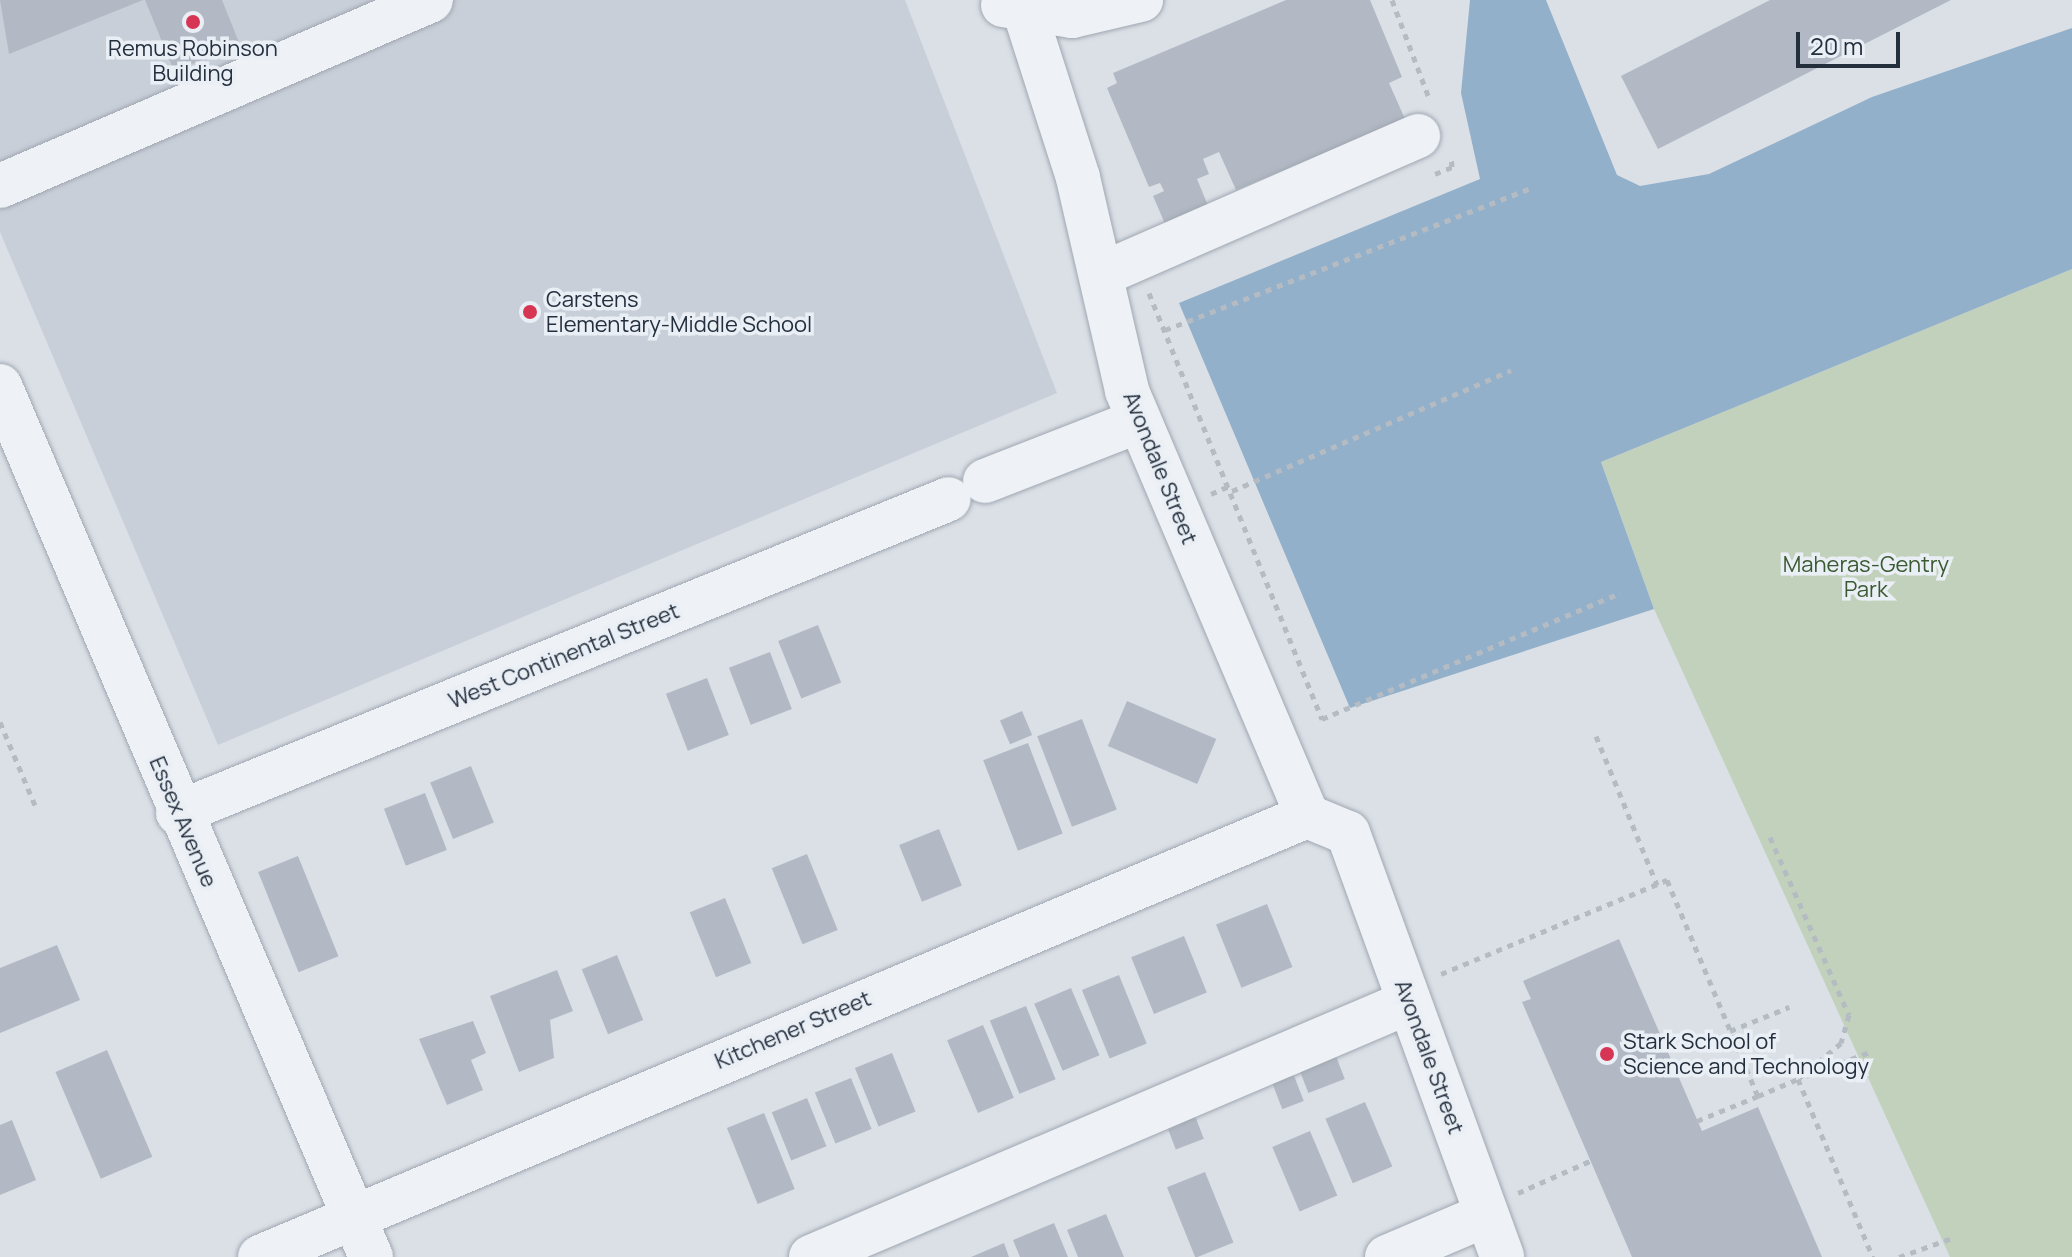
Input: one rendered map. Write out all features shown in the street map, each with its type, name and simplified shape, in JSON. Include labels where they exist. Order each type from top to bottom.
[{"type":"street","points":[[0,186],[431,0]]},
{"type":"street","points":[[1015,5],[1100,14],[1141,0]]},
{"type":"street","name":"Avondale Street","points":[[1015,5],[1119,267],[1139,421],[1318,818],[1348,833],[1425,988],[1502,1204],[1502,1257]]},
{"type":"street","points":[[1119,267],[1418,136]]},
{"type":"street","name":"Essex Avenue","points":[[0,386],[178,813],[371,1257]]},
{"type":"street","name":"West Continental Street","points":[[178,813],[1139,421]]},
{"type":"street","name":"Kitchener Street","points":[[260,1257],[1318,818]]},
{"type":"street","points":[[811,1257],[1425,988]]},
{"type":"street","points":[[1387,1257],[1502,1204]]},
{"type":"path","points":[[1165,330],[1532,188]]},
{"type":"path","points":[[1119,267],[1165,330],[1322,719],[1621,593]]},
{"type":"path","points":[[1232,491],[1511,370]]},
{"type":"path","points":[[0,722],[37,810]]},
{"type":"path","points":[[1596,736],[1657,885]]},
{"type":"path","points":[[1770,837],[1849,1015],[1841,1043],[1798,1079]]},
{"type":"path","points":[[1425,988],[1667,880],[1758,1096]]},
{"type":"path","points":[[1730,1031],[1789,1007]]},
{"type":"path","points":[[1697,1121],[1870,1052]]},
{"type":"path","points":[[1798,1079],[1873,1257]]},
{"type":"path","points":[[1502,1204],[1590,1161]]},
{"type":"path","points":[[1899,1257],[1952,1238]]},
{"type":"shaded area","name":"Carstens Elementary-Middle School","points":[[0,0],[905,0],[1057,393],[218,745],[0,232]]},
{"type":"green space","name":"Maheras-Gentry Park","points":[[2072,269],[2072,1257],[1950,1257],[1654,609],[1601,462]]},
{"type":"water","points":[[1470,0],[1546,0],[1617,175],[1640,186],[1709,174],[1872,97],[2072,28],[2072,269],[1601,462],[1654,609],[1350,708],[1179,303],[1480,179],[1461,93]]},
{"type":"building","name":"Remus Robinson Building","points":[[0,0],[143,0],[9,54]]},
{"type":"building","name":"Remus Robinson Building","points":[[145,0],[222,0],[240,45],[174,71]]},
{"type":"building","points":[[1286,0],[1370,0],[1402,77],[1389,83],[1405,119],[1236,190],[1219,152],[1203,159],[1209,174],[1197,179],[1209,208],[1166,226],[1153,196],[1164,191],[1160,183],[1149,187],[1107,88],[1117,83],[1113,73]]},
{"type":"building","points":[[1770,0],[1951,0],[1658,149],[1621,76]]},
{"type":"building","points":[[818,625],[841,682],[801,699],[778,641]]},
{"type":"building","points":[[770,652],[792,709],[751,725],[729,668]]},
{"type":"building","points":[[707,678],[729,735],[688,751],[666,694]]},
{"type":"building","points":[[1127,701],[1216,739],[1197,784],[1108,746]]},
{"type":"building","points":[[1022,711],[1032,735],[1010,744],[1000,720]]},
{"type":"building","points":[[1082,719],[1117,810],[1072,827],[1037,736]]},
{"type":"building","points":[[1028,743],[1063,834],[1018,851],[983,760]]},
{"type":"building","points":[[471,766],[494,823],[453,839],[430,782]]},
{"type":"building","points":[[425,793],[447,850],[406,866],[384,809]]},
{"type":"building","points":[[939,829],[962,886],[922,902],[899,845]]},
{"type":"building","points":[[807,854],[838,930],[802,944],[772,868]]},
{"type":"building","points":[[298,856],[338,956],[299,972],[258,872]]},
{"type":"building","points":[[725,898],[751,963],[716,977],[690,912]]},
{"type":"building","points":[[1267,904],[1292,967],[1241,988],[1216,925]]},
{"type":"building","points":[[1184,936],[1207,993],[1154,1014],[1131,957]]},
{"type":"building","name":"Stark School of Science and Technology","points":[[1619,939],[1702,1131],[1758,1107],[1822,1257],[1632,1257],[1522,1002],[1531,999],[1523,981]]},
{"type":"building","points":[[57,945],[80,1000],[0,1033],[0,968]]},
{"type":"building","points":[[617,955],[643,1020],[608,1034],[582,969]]},
{"type":"building","points":[[557,970],[573,1011],[550,1020],[554,1058],[519,1072],[490,996]]},
{"type":"building","points":[[1119,975],[1147,1044],[1110,1059],[1082,990]]},
{"type":"building","points":[[1071,988],[1100,1055],[1063,1071],[1034,1004]]},
{"type":"building","points":[[1026,1006],[1056,1079],[1019,1094],[990,1021]]},
{"type":"building","points":[[473,1021],[486,1053],[471,1060],[483,1090],[447,1105],[419,1039]]},
{"type":"building","points":[[983,1025],[1014,1098],[978,1113],[947,1040]]},
{"type":"building","points":[[107,1050],[152,1157],[101,1179],[55,1072]]},
{"type":"building","points":[[1334,1051],[1345,1079],[1308,1093],[1298,1065]]},
{"type":"building","points":[[892,1053],[916,1111],[879,1126],[855,1068]]},
{"type":"building","points":[[1293,1073],[1304,1101],[1282,1109],[1272,1081]]},
{"type":"building","points":[[851,1078],[872,1129],[835,1144],[815,1093]]},
{"type":"building","points":[[807,1098],[826,1146],[791,1160],[772,1112]]},
{"type":"building","points":[[1365,1102],[1392,1166],[1353,1183],[1325,1119]]},
{"type":"building","points":[[1192,1108],[1204,1139],[1176,1150],[1164,1119]]},
{"type":"building","points":[[764,1113],[795,1189],[758,1204],[727,1128]]},
{"type":"building","points":[[12,1120],[36,1180],[0,1195],[0,1125]]},
{"type":"building","points":[[1310,1131],[1337,1195],[1300,1211],[1272,1147]]},
{"type":"building","points":[[1205,1172],[1233,1242],[1195,1257],[1167,1187]]},
{"type":"building","points":[[1106,1214],[1124,1257],[1078,1257],[1067,1230]]},
{"type":"building","points":[[1054,1223],[1068,1257],[1020,1257],[1013,1240]]},
{"type":"building","points":[[1004,1243],[1009,1257],[971,1257]]},
{"type":"place","name":"Remus Robinson Building","points":[[193,22]]},
{"type":"place","name":"Carstens Elementary-Middle School","points":[[530,312]]},
{"type":"place","name":"Stark School of Science and Technology","points":[[1607,1054]]}]
